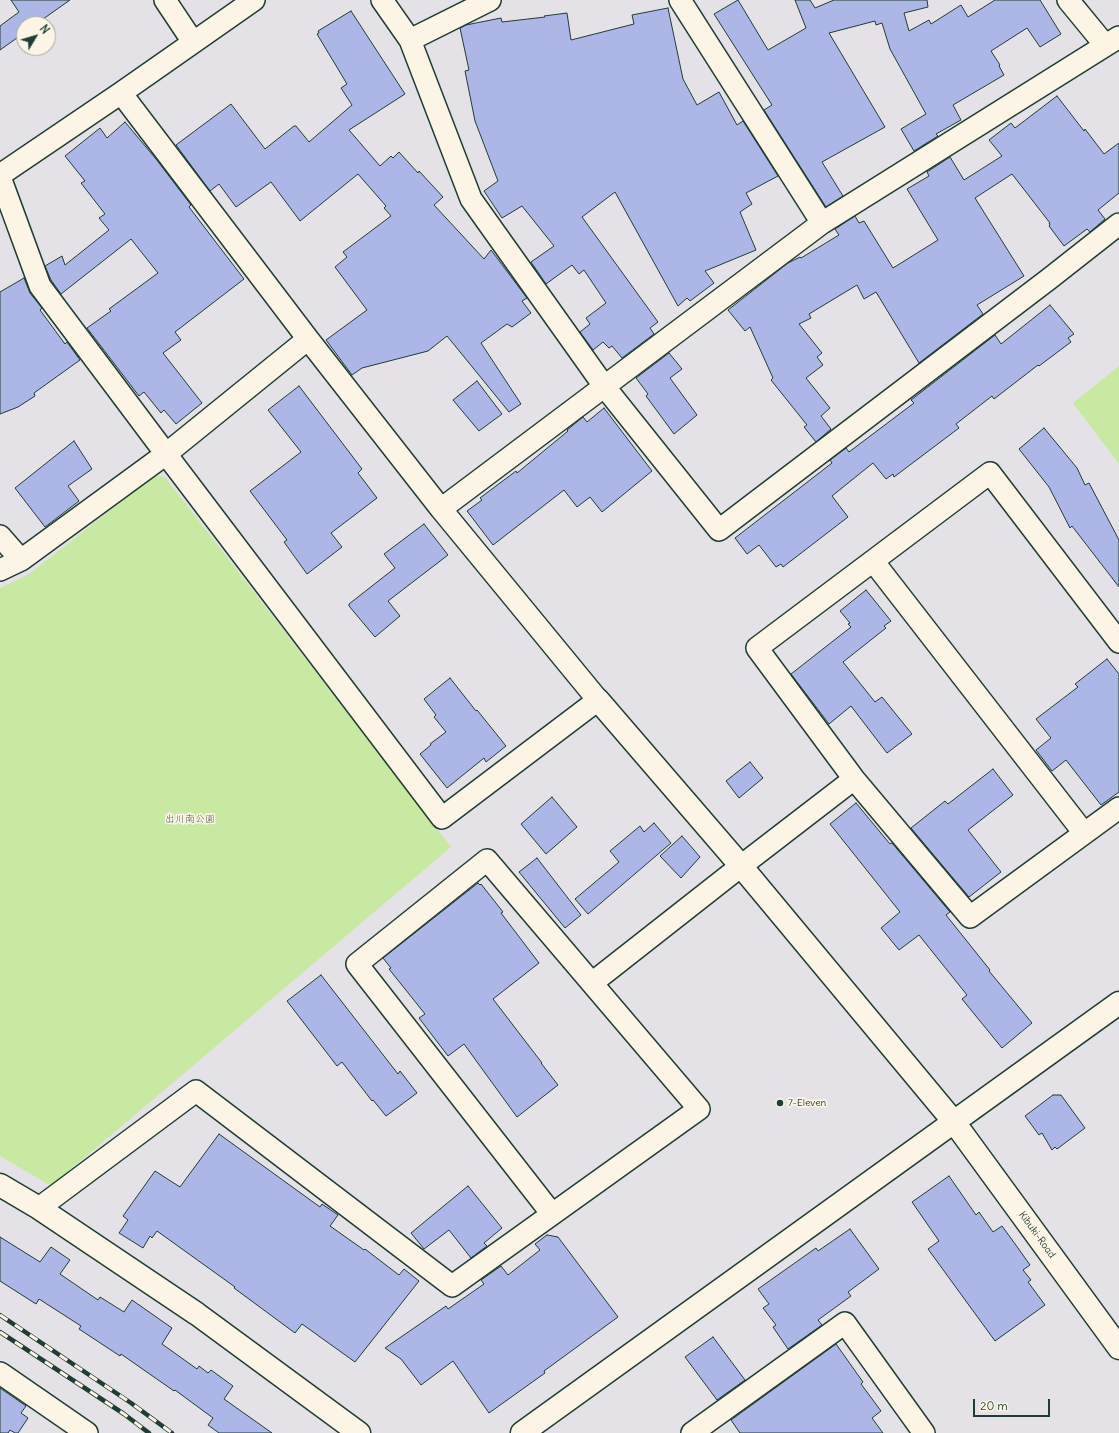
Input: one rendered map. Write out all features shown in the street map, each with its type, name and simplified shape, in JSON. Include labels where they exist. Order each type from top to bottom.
[{"type":"street","points":[[164,0],[193,42]]},
{"type":"street","points":[[121,93],[308,339],[441,509],[598,700],[442,818],[40,286],[0,176],[254,0]]},
{"type":"street","points":[[382,0],[410,40],[471,199],[604,386],[718,530],[1049,280],[1119,224]]},
{"type":"street","points":[[410,40],[490,0]]},
{"type":"street","points":[[680,0],[822,223]]},
{"type":"street","points":[[441,509],[822,223],[1112,41],[1068,0]]},
{"type":"street","points":[[0,570],[21,560],[166,454],[308,339]]},
{"type":"street","points":[[1119,642],[990,473],[757,648],[854,779],[970,916],[1119,808]]},
{"type":"street","points":[[0,536],[21,560]]},
{"type":"street","points":[[873,561],[1084,833]]},
{"type":"street","name":"Kibuki-Road","points":[[598,700],[741,866],[954,1122],[1119,1348]]},
{"type":"street","points":[[592,983],[854,779]]},
{"type":"street","points":[[38,1208],[196,1091],[452,1286],[699,1109],[487,860],[357,964],[552,1214]]},
{"type":"street","points":[[522,1433],[1119,1003]]},
{"type":"street","points":[[0,1185],[38,1208],[196,1314],[359,1433]]},
{"type":"street","points":[[692,1433],[845,1323],[923,1433]]},
{"type":"street","points":[[0,1373],[87,1433]]},
{"type":"green space","points":[[1119,366],[1119,464],[1073,403]]},
{"type":"green space","name":"出川南公園","points":[[154,476],[165,477],[451,847],[51,1186],[0,1156],[0,588],[29,574]]},
{"type":"building","points":[[11,0],[70,0],[47,16],[16,16],[16,39],[0,50],[0,26],[19,12]]},
{"type":"building","points":[[738,0],[768,50],[806,28],[795,0],[810,0],[815,8],[834,0],[927,0],[928,7],[904,13],[909,31],[929,20],[931,24],[961,5],[968,17],[995,0],[1040,0],[1061,34],[1040,47],[1027,28],[991,51],[1000,65],[999,66],[1004,75],[953,105],[961,120],[936,134],[938,136],[914,151],[901,129],[926,114],[890,49],[882,23],[876,25],[875,21],[829,33],[885,127],[822,162],[843,196],[826,207],[764,110],[772,105],[714,14]]},
{"type":"building","points":[[668,8],[683,79],[697,105],[719,92],[737,125],[743,121],[778,176],[746,193],[752,204],[740,212],[756,250],[705,271],[714,283],[690,301],[687,298],[678,306],[615,192],[582,217],[658,322],[650,328],[654,334],[622,358],[612,346],[609,348],[603,342],[593,350],[580,332],[590,324],[586,318],[606,303],[584,270],[579,274],[572,265],[546,284],[531,262],[554,246],[522,206],[502,218],[484,191],[498,181],[475,121],[465,71],[469,70],[460,28],[466,25],[501,18],[502,22],[567,13],[571,40],[634,24],[632,15]]},
{"type":"building","points":[[351,11],[405,94],[349,130],[380,166],[391,156],[393,158],[399,152],[443,197],[434,205],[484,259],[491,250],[527,298],[522,301],[531,313],[512,327],[507,324],[481,343],[521,404],[509,412],[447,336],[428,351],[362,368],[352,375],[326,340],[367,310],[335,267],[347,257],[343,252],[391,216],[384,208],[386,206],[358,174],[300,221],[271,182],[236,207],[219,184],[210,191],[176,145],[231,104],[265,149],[294,126],[296,126],[309,142],[352,105],[341,88],[347,84],[317,34],[319,33],[318,31]]},
{"type":"building","points":[[1057,96],[1104,154],[1119,143],[1119,193],[1098,210],[1105,219],[1090,232],[1087,229],[1064,246],[1049,226],[1050,223],[1012,174],[975,198],[1024,276],[977,305],[983,314],[919,363],[876,292],[864,299],[857,285],[809,314],[811,318],[799,324],[822,353],[817,357],[823,365],[806,378],[830,408],[821,416],[831,429],[816,442],[804,427],[807,425],[771,380],[773,378],[750,327],[745,331],[728,310],[788,263],[800,257],[801,258],[839,235],[835,229],[855,216],[859,223],[864,221],[893,268],[938,240],[907,189],[929,176],[927,172],[950,157],[964,180],[1002,156],[989,140],[1011,123],[1015,128]]},
{"type":"building","points":[[125,122],[156,159],[191,205],[189,207],[244,279],[175,332],[181,340],[163,353],[202,403],[176,424],[164,410],[161,413],[144,392],[139,396],[87,328],[111,311],[109,309],[158,273],[131,239],[61,294],[51,280],[45,266],[62,256],[65,265],[109,230],[99,218],[105,214],[81,183],[85,181],[65,156],[100,128],[107,138]]},
{"type":"building","points":[[24,278],[30,293],[42,308],[40,310],[65,344],[67,342],[80,360],[34,393],[35,396],[18,407],[0,414],[0,292]]},
{"type":"building","points":[[1050,305],[1074,334],[1068,338],[1071,342],[994,399],[992,396],[956,424],[959,428],[894,477],[893,474],[886,479],[873,463],[832,496],[848,517],[783,567],[781,564],[776,567],[759,545],[747,554],[735,538],[832,463],[830,460],[846,448],[849,452],[914,403],[911,400],[995,335],[1001,344]]},
{"type":"building","points":[[669,353],[682,369],[670,378],[697,415],[674,434],[646,396],[648,394],[636,378]]},
{"type":"building","points":[[477,381],[502,414],[479,431],[453,400]]},
{"type":"building","points":[[299,386],[362,469],[358,473],[377,498],[331,533],[342,547],[307,574],[284,542],[287,540],[250,491],[301,452],[268,410]]},
{"type":"building","points":[[604,408],[652,471],[602,512],[590,497],[577,507],[564,490],[493,545],[467,511],[482,500],[480,498],[516,471],[517,473],[583,417],[587,422]]},
{"type":"building","points":[[1044,428],[1077,468],[1085,485],[1089,483],[1119,540],[1119,587],[1072,526],[1070,528],[1049,487],[1019,449]]},
{"type":"building","points":[[74,441],[92,469],[68,486],[79,501],[45,527],[15,488]]},
{"type":"building","points":[[424,524],[448,555],[388,601],[400,616],[375,637],[349,606],[349,604],[395,568],[384,554]]},
{"type":"building","points":[[866,590],[891,621],[884,626],[886,628],[843,662],[875,702],[882,697],[912,734],[887,753],[851,706],[829,724],[791,674],[851,627],[848,624],[850,623],[840,611]]},
{"type":"building","points":[[1107,659],[1119,674],[1119,792],[1101,805],[1066,760],[1052,771],[1036,750],[1051,738],[1036,719],[1078,687],[1075,684]]},
{"type":"building","points":[[450,678],[506,746],[486,762],[484,758],[447,788],[420,754],[446,732],[434,717],[436,715],[424,699]]},
{"type":"building","points":[[750,762],[763,778],[739,798],[726,781]]},
{"type":"building","points":[[993,769],[1013,795],[968,830],[1001,872],[969,897],[911,828],[945,801],[948,804]]},
{"type":"building","points":[[552,797],[577,827],[546,854],[521,824]]},
{"type":"building","points":[[856,803],[950,912],[946,915],[990,970],[989,971],[1032,1023],[1002,1048],[962,999],[967,995],[919,935],[899,950],[881,928],[900,912],[830,824]]},
{"type":"building","points":[[654,823],[671,843],[588,914],[575,899],[619,862],[610,851],[640,826],[644,832]]},
{"type":"building","points":[[682,836],[700,857],[681,878],[660,856]]},
{"type":"building","points":[[537,858],[581,915],[565,928],[519,872]]},
{"type":"building","points":[[478,883],[480,885],[481,884],[503,912],[501,913],[539,963],[493,999],[558,1085],[517,1117],[464,1044],[448,1056],[419,1018],[425,1014],[389,969],[391,968],[383,958]]},
{"type":"building","points":[[321,975],[398,1074],[400,1071],[417,1093],[386,1116],[373,1100],[372,1101],[342,1062],[337,1066],[287,1001]]},
{"type":"building","points":[[1053,1095],[1061,1095],[1085,1128],[1057,1149],[1055,1147],[1052,1150],[1042,1133],[1039,1135],[1025,1116]]},
{"type":"building","points":[[219,1134],[320,1207],[322,1204],[338,1215],[330,1226],[364,1250],[365,1249],[399,1275],[404,1269],[419,1281],[355,1362],[302,1324],[295,1333],[234,1288],[235,1287],[157,1231],[152,1238],[150,1236],[143,1248],[119,1233],[128,1220],[123,1216],[155,1171],[180,1187]]},
{"type":"building","points":[[949,1176],[976,1215],[979,1212],[993,1232],[1002,1226],[1030,1265],[1023,1270],[1031,1280],[1028,1282],[1045,1305],[995,1341],[928,1249],[939,1241],[912,1202]]},
{"type":"building","points":[[468,1186],[502,1228],[484,1243],[487,1246],[471,1258],[449,1230],[424,1249],[411,1233]]},
{"type":"building","points":[[850,1229],[879,1269],[848,1292],[851,1296],[818,1320],[822,1325],[788,1349],[773,1327],[776,1325],[763,1308],[769,1304],[758,1289],[816,1248],[818,1251]]},
{"type":"building","points":[[547,1235],[558,1237],[618,1317],[544,1371],[545,1373],[489,1413],[453,1361],[421,1385],[401,1359],[385,1348],[446,1306],[448,1309],[484,1284],[481,1280],[501,1266],[508,1275],[540,1250],[535,1244]]},
{"type":"building","points":[[0,1237],[40,1262],[51,1247],[70,1260],[60,1274],[98,1300],[100,1297],[124,1312],[132,1300],[172,1328],[162,1344],[197,1369],[199,1366],[208,1373],[211,1370],[233,1386],[224,1399],[272,1433],[219,1433],[208,1425],[213,1418],[175,1390],[174,1391],[121,1354],[120,1356],[79,1329],[81,1326],[39,1299],[36,1304],[0,1281]]},
{"type":"building","points":[[713,1337],[745,1380],[717,1400],[685,1357]]},
{"type":"building","points":[[836,1344],[863,1382],[861,1384],[881,1411],[872,1418],[883,1433],[740,1433],[731,1420]]},
{"type":"building","points":[[0,1388],[26,1406],[21,1413],[28,1418],[18,1433],[10,1430],[8,1433],[0,1433]]},
{"type":"railway","points":[[0,1315],[131,1403],[172,1433]]},
{"type":"railway","points":[[0,1332],[124,1414],[149,1433]]},
{"type":"place","name":"7-Eleven","points":[[780,1103]]}]
